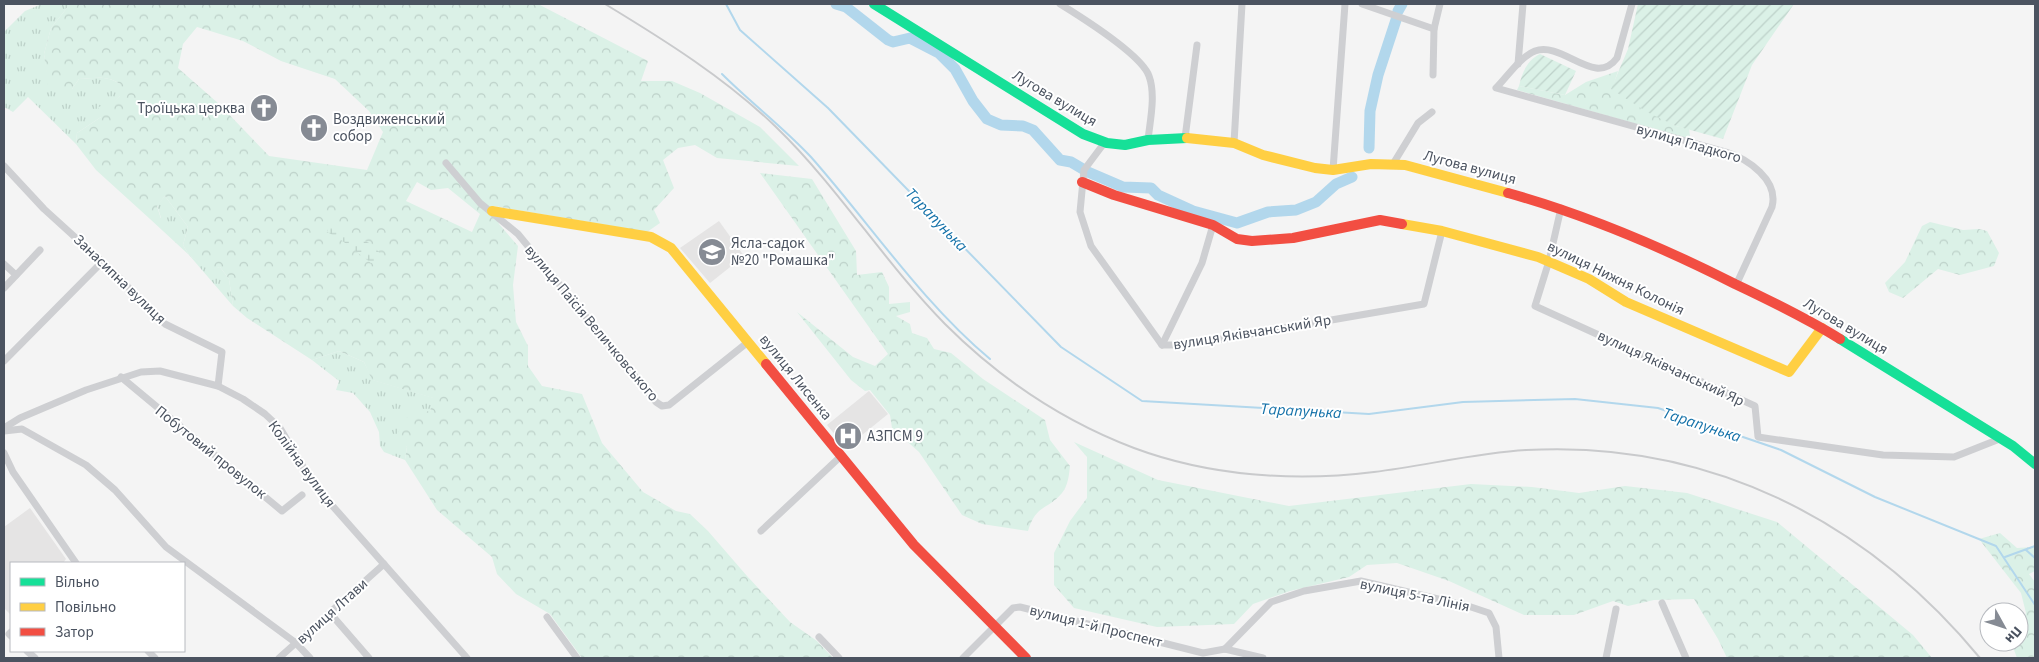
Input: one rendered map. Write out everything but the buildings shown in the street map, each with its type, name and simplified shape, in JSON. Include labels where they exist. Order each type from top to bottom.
[{"type":"street","name":"Лугова вулиця","points":[[874,4],[1083,134],[1104,142],[1125,145],[1148,140],[1185,138],[1234,143],[1295,164],[1333,170],[1371,164],[1393,164],[1464,180],[1561,208],[1673,253],[1738,284],[1822,328],[2002,438],[2035,464]]},
{"type":"street","points":[[1060,4],[1130,53],[1146,69],[1152,97],[1148,140]]},
{"type":"street","points":[[1234,143],[1242,4]]},
{"type":"street","points":[[1333,170],[1346,4]]},
{"type":"street","points":[[1362,4],[1434,29]]},
{"type":"street","points":[[1433,75],[1434,29],[1440,4]]},
{"type":"street","points":[[1518,64],[1523,4]]},
{"type":"street","points":[[1518,64],[1534,52],[1541,50],[1553,51],[1598,69],[1612,64],[1617,58],[1632,4]]},
{"type":"street","points":[[1185,138],[1197,45]]},
{"type":"street","name":"вулиця Гладкого","points":[[1518,64],[1496,88],[1726,152],[1749,162],[1769,184],[1773,202],[1738,284]]},
{"type":"street","points":[[1393,164],[1418,123],[1432,112]]},
{"type":"street","name":"вулиця Яківчанський Яр","points":[[1104,142],[1084,170],[1080,212],[1091,246],[1162,345],[1187,345],[1424,304],[1442,231]]},
{"type":"street","name":"вулиця Паїсія Величковського","points":[[446,163],[480,203],[492,210],[518,234],[656,402],[662,406],[669,405],[748,342]]},
{"type":"street","name":"Занасипна вулиця","points":[[4,166],[44,209],[102,262],[165,324],[222,352],[218,386]]},
{"type":"street","name":"вулиця Нижня Колонія","points":[[1082,182],[1114,195],[1213,225],[1237,239],[1252,241],[1293,238],[1380,220],[1442,231],[1549,261],[1589,279],[1626,302],[1789,372],[1822,328]]},
{"type":"street","name":"вулиця Яківчанський Яр","points":[[1561,208],[1549,261],[1535,306],[1755,406],[1758,437],[1883,455],[1954,457],[2002,438]]},
{"type":"street","name":"вулиця Лисенка","points":[[492,210],[656,239],[671,248],[914,545],[1026,658]]},
{"type":"street","points":[[1162,345],[1202,263],[1213,225]]},
{"type":"street","points":[[4,288],[40,250]]},
{"type":"street","points":[[4,361],[102,262]]},
{"type":"street","points":[[4,264],[16,275]]},
{"type":"street","name":"Колійна вулиця","points":[[4,430],[20,418],[121,377],[141,372],[160,371],[218,386],[265,414],[280,428],[314,486],[467,658]]},
{"type":"street","name":"Побутовий провулок","points":[[121,377],[282,511],[302,496]]},
{"type":"street","points":[[4,430],[22,429],[86,464],[115,490],[166,547],[296,643],[310,658]]},
{"type":"street","points":[[4,453],[13,472],[72,562]]},
{"type":"street","points":[[761,531],[841,456]]},
{"type":"street","name":"вулиця Лтави","points":[[279,658],[384,564]]},
{"type":"street","name":"вулиця 5-та Лінія","points":[[1225,649],[1271,602],[1304,591],[1361,580],[1468,606],[1489,613],[1496,627],[1499,658]]},
{"type":"street","points":[[1662,603],[1686,658]]},
{"type":"street","name":"вулиця 1-й Проспект","points":[[994,627],[1013,608],[1020,607],[1201,656],[1225,649],[1264,658]]},
{"type":"street","points":[[1606,658],[1616,609]]},
{"type":"street","points":[[330,613],[370,658]]},
{"type":"street","points":[[547,618],[577,658]]},
{"type":"street","points":[[963,658],[994,627]]},
{"type":"street","points":[[819,637],[839,658]]},
{"type":"shaded area","name":"Ясла-садок №20 \"Ромашка\"","points":[[719,221],[744,256],[710,283],[680,248]]},
{"type":"shaded area","points":[[869,391],[888,414],[846,448],[827,425]]},
{"type":"shaded area","points":[[30,508],[66,559],[64,562],[10,562],[10,614],[4,608],[4,527]]},
{"type":"green space","points":[[42,4],[70,4],[51,28],[44,54],[49,84],[72,89],[79,79],[100,78],[110,79],[120,84],[120,96],[101,117],[77,133],[76,144],[28,97],[13,112],[4,107],[4,32],[25,11]]},
{"type":"green space","points":[[70,4],[538,4],[648,61],[641,81],[672,81],[700,93],[760,127],[799,166],[717,158],[695,145],[678,148],[663,160],[674,188],[654,210],[660,223],[647,232],[494,206],[499,224],[518,246],[513,285],[516,322],[528,346],[528,366],[542,386],[582,394],[602,443],[643,492],[676,511],[690,514],[708,531],[790,622],[817,641],[833,658],[582,658],[550,614],[516,594],[497,574],[492,557],[437,510],[405,460],[407,447],[395,441],[398,432],[406,418],[414,412],[418,410],[430,412],[433,398],[372,380],[364,362],[339,351],[312,360],[247,318],[233,306],[229,279],[220,267],[210,270],[189,255],[183,245],[188,227],[165,196],[157,206],[161,219],[150,219],[96,170],[76,144],[77,133],[101,117],[98,107],[112,104],[120,96],[120,84],[110,79],[95,78],[79,79],[72,89],[61,91],[48,85],[44,54],[51,28]],"holes":[[[197,27],[243,41],[281,61],[335,79],[369,111],[383,132],[367,170],[269,156],[219,104],[178,68],[183,44]],[[417,182],[431,190],[448,188],[480,214],[472,232],[406,201]]]},
{"type":"green space","points":[[1638,4],[1794,4],[1752,65],[1723,139],[1676,126],[1647,112],[1611,89],[1628,49]]},
{"type":"green space","points":[[1540,54],[1576,71],[1565,95],[1519,86],[1526,67]]},
{"type":"green space","points":[[1618,71],[1612,89],[1676,126],[1689,129],[1690,136],[1686,138],[1517,90],[1519,86],[1565,95],[1586,82]]},
{"type":"green space","points":[[760,173],[812,179],[856,251],[857,275],[882,272],[889,287],[889,304],[910,302],[910,312],[896,316],[910,324],[912,333],[927,338],[934,349],[951,353],[983,379],[1045,420],[1050,440],[1070,466],[1069,473],[1064,490],[1035,516],[1028,531],[982,524],[962,515],[919,452],[892,428],[890,415],[870,390],[865,391],[851,380],[797,312],[853,357],[875,366],[888,354]]},
{"type":"green space","points":[[165,196],[188,227],[183,245],[189,255],[150,219],[161,218],[157,205]]},
{"type":"green space","points":[[1930,222],[1963,230],[1979,229],[1987,231],[1999,253],[1994,266],[1960,275],[1938,269],[1903,298],[1889,292],[1885,283],[1905,262],[1922,226]]},
{"type":"green space","points":[[329,226],[374,245],[382,257],[371,263],[340,239],[327,232]]},
{"type":"green space","points":[[189,255],[210,269],[220,267],[229,279],[233,306]]},
{"type":"green space","points":[[339,351],[364,362],[373,380],[434,398],[430,412],[402,443],[407,447],[405,460],[384,452],[380,446],[379,432],[370,412],[353,393],[336,390],[339,381],[312,360]]},
{"type":"green space","points":[[1074,442],[1158,480],[1289,506],[1471,484],[1532,487],[1579,493],[1625,486],[1687,493],[1777,522],[1913,635],[1932,658],[1727,658],[1694,599],[1654,600],[1628,606],[1613,601],[1574,615],[1524,615],[1449,581],[1397,563],[1367,565],[1349,577],[1290,591],[1253,604],[1234,624],[1157,627],[1074,608],[1054,585],[1054,553],[1070,521],[1087,498],[1087,457]]},
{"type":"green space","points":[[2000,533],[2017,548],[2035,547],[2035,571],[2029,574],[2035,582],[2035,658],[2017,658],[2015,652],[2029,652],[2029,602],[2023,602],[2021,593],[1979,539]]},
{"type":"waterway","name":"Тарапунька","points":[[726,4],[740,30],[828,108],[1061,347],[1142,401],[1369,414],[1463,402],[1575,399],[1658,408],[1781,450],[1875,497],[1996,546],[2035,605]]},
{"type":"waterway","name":"Тарапунька","points":[[836,4],[846,7],[888,40],[893,42],[910,38],[939,53],[955,69],[973,101],[987,119],[1001,125],[1023,126],[1033,130],[1060,160],[1071,162],[1088,172],[1123,187],[1151,188],[1158,195],[1193,211],[1237,223],[1268,212],[1296,210],[1316,202],[1336,184],[1352,177]]},
{"type":"waterway","name":"Тарапунька","points":[[1398,11],[1402,4]]},
{"type":"waterway","name":"Тарапунька","points":[[1369,148],[1370,111],[1378,75],[1396,20]]},
{"type":"waterway","points":[[722,74],[811,157],[941,313],[990,359]]},
{"type":"waterway","name":"Тарапунька","points":[[2005,557],[2035,546]]},
{"type":"waterway","points":[[2026,550],[2035,558]]},
{"type":"railway","points":[[605,4],[716,76],[757,109],[799,150],[820,174],[902,276],[945,324],[1009,379],[1033,396],[1082,425],[1134,448],[1192,465],[1222,471],[1283,476],[1344,475],[1374,472],[1526,450],[1593,450],[1658,459],[1719,475],[1778,498],[1834,528],[1886,565],[1935,609],[1980,658]]},
{"type":"traffic: fast","points":[[874,4],[1083,134],[1107,143],[1125,145],[1148,140],[1187,138]]},
{"type":"traffic: fast","points":[[1840,339],[2013,446],[2035,464]]},
{"type":"traffic: slow","points":[[1187,138],[1234,143],[1263,155],[1315,168],[1333,170],[1371,164],[1405,165],[1508,193]]},
{"type":"traffic: slow","points":[[492,211],[651,237],[671,248],[766,364]]},
{"type":"traffic: slow","points":[[1402,224],[1442,231],[1538,257],[1589,279],[1626,302],[1789,372],[1822,328]]},
{"type":"traffic: jam","points":[[1082,182],[1114,195],[1213,225],[1237,239],[1252,241],[1293,238],[1380,220],[1402,224]]},
{"type":"traffic: jam","points":[[1508,193],[1567,211],[1652,245],[1775,303],[1840,339]]},
{"type":"traffic: jam","points":[[766,364],[914,545],[1026,658]]},
{"type":"place","name":"Троїцька церква","points":[[264,108]]},
{"type":"place","name":"Воздвиженський собор","points":[[314,128]]},
{"type":"place","name":"Ясла-садок №20 \"Ромашка\"","points":[[712,252]]},
{"type":"place","name":"АЗПСМ 9","points":[[848,436]]}]
